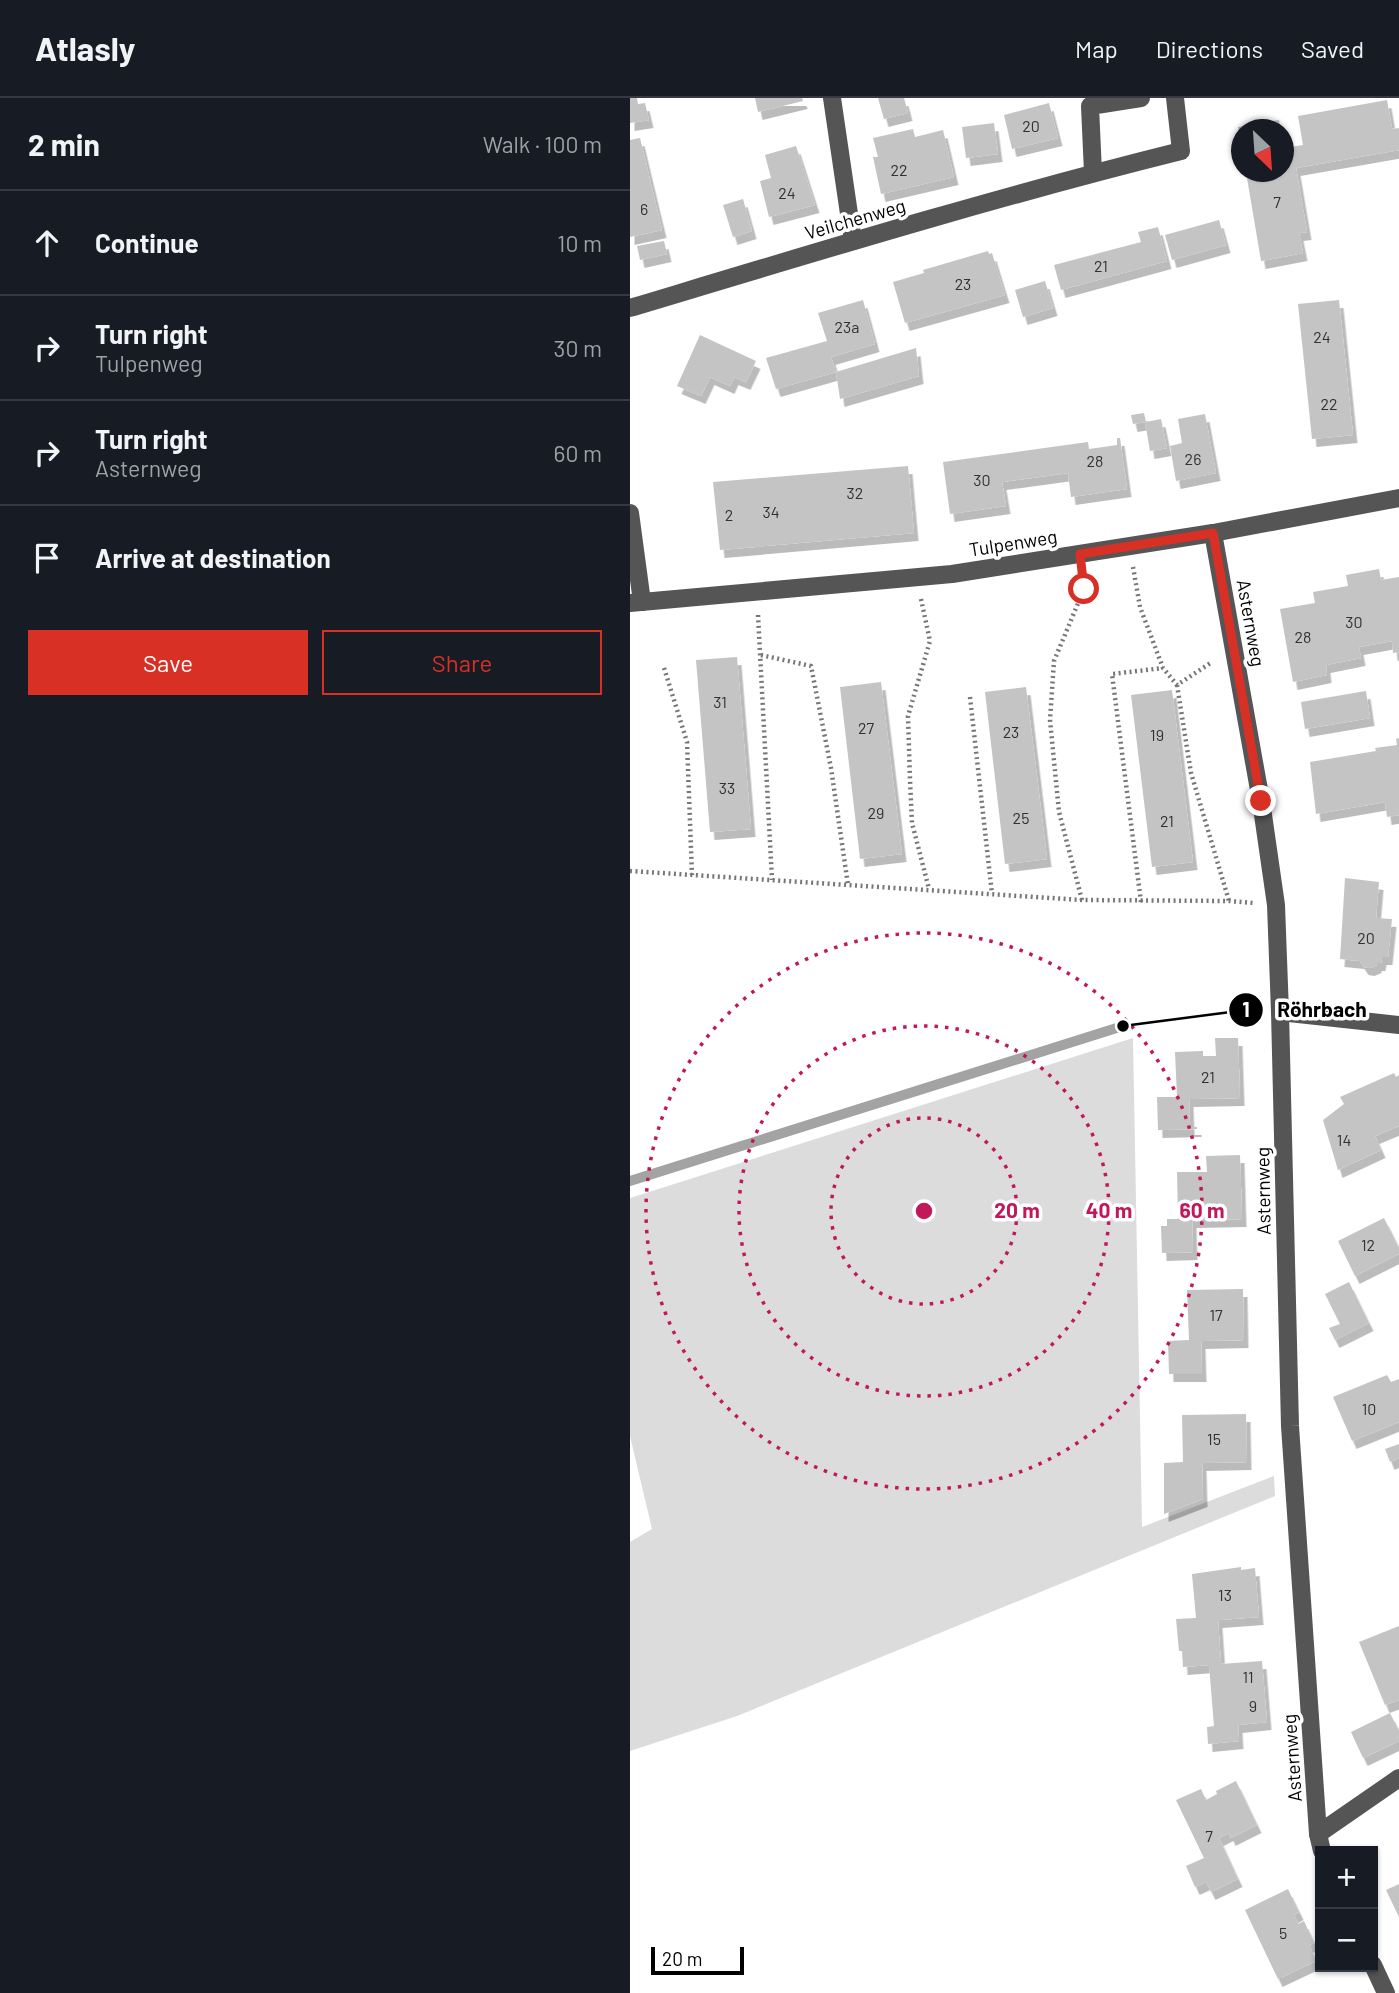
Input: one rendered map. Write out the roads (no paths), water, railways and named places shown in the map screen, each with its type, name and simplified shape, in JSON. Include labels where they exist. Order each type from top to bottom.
[{"type":"street","points":[[832,98],[853,241]]},
{"type":"street","points":[[1093,173],[1089,102],[1141,98]]},
{"type":"street","name":"Veilchenweg","points":[[630,308],[853,241],[1181,151],[1175,98]]},
{"type":"street","name":"Tulpenweg","points":[[636,602],[952,574],[1213,533],[1399,498]]},
{"type":"street","points":[[630,513],[636,602]]},
{"type":"street","name":"Asternweg","points":[[1213,533],[1261,801],[1276,905],[1290,1426],[1320,1843]]},
{"type":"street","points":[[1280,1012],[1399,1025]]},
{"type":"street","points":[[1320,1843],[1399,1778]]},
{"type":"street","points":[[1376,1972],[1386,1993]]},
{"type":"waterway","points":[[630,1181],[1123,1026]]},
{"type":"place","name":"Röhrbach","points":[[1123,1026]]}]
